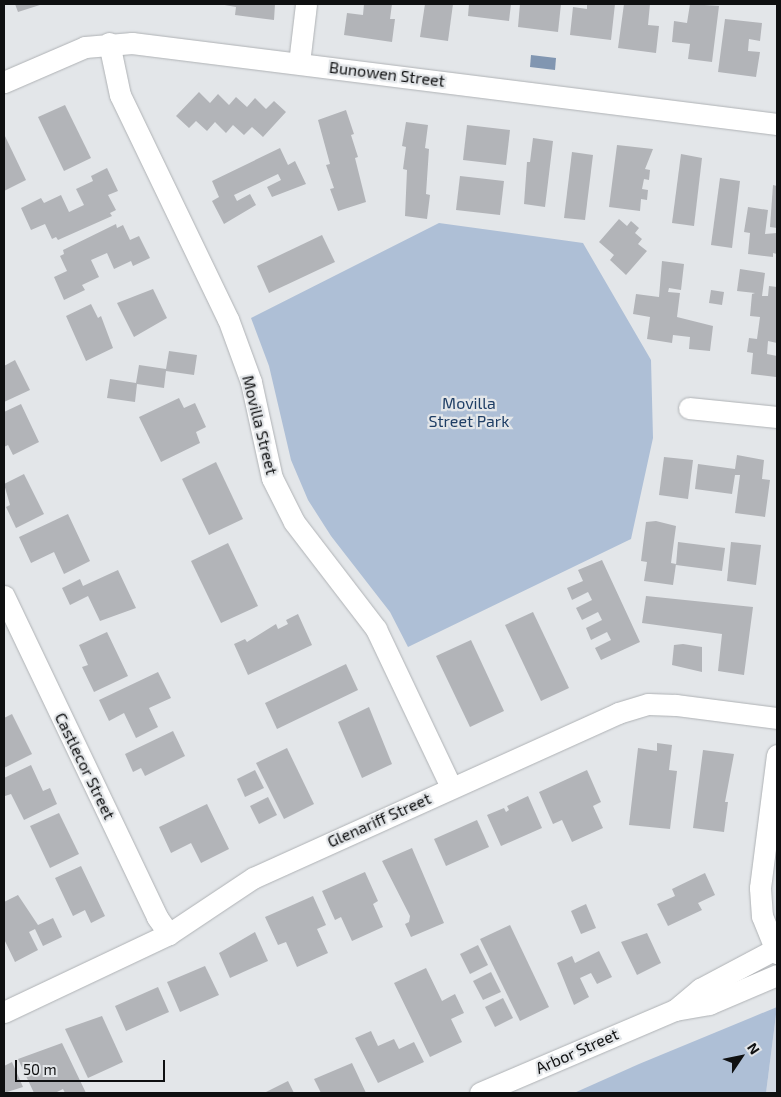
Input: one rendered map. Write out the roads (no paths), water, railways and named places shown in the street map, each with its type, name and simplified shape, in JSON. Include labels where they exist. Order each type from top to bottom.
[{"type":"street","points":[[299,63],[306,4]]},
{"type":"street","name":"Bunowen Street","points":[[4,82],[60,55],[109,43],[299,63],[777,124]]},
{"type":"street","name":"Movilla Street","points":[[109,43],[120,95],[228,319],[251,382],[272,478],[294,522],[376,629],[451,787]]},
{"type":"street","points":[[689,408],[777,417]]},
{"type":"street","name":"Castlecor Street","points":[[4,596],[157,917],[169,934]]},
{"type":"street","name":"Glenariff Street","points":[[4,1012],[169,934],[253,878],[618,713],[648,704],[777,718]]},
{"type":"street","points":[[777,755],[764,858],[762,916],[777,950]]},
{"type":"street","points":[[764,858],[777,878]]},
{"type":"street","name":"Arbor Street","points":[[674,1010],[700,989],[777,950]]},
{"type":"street","name":"Arbor Street","points":[[480,1093],[674,1010],[709,1004],[777,975]]},
{"type":"park label","name":"Movilla Street Park","points":[[469,412]]}]
